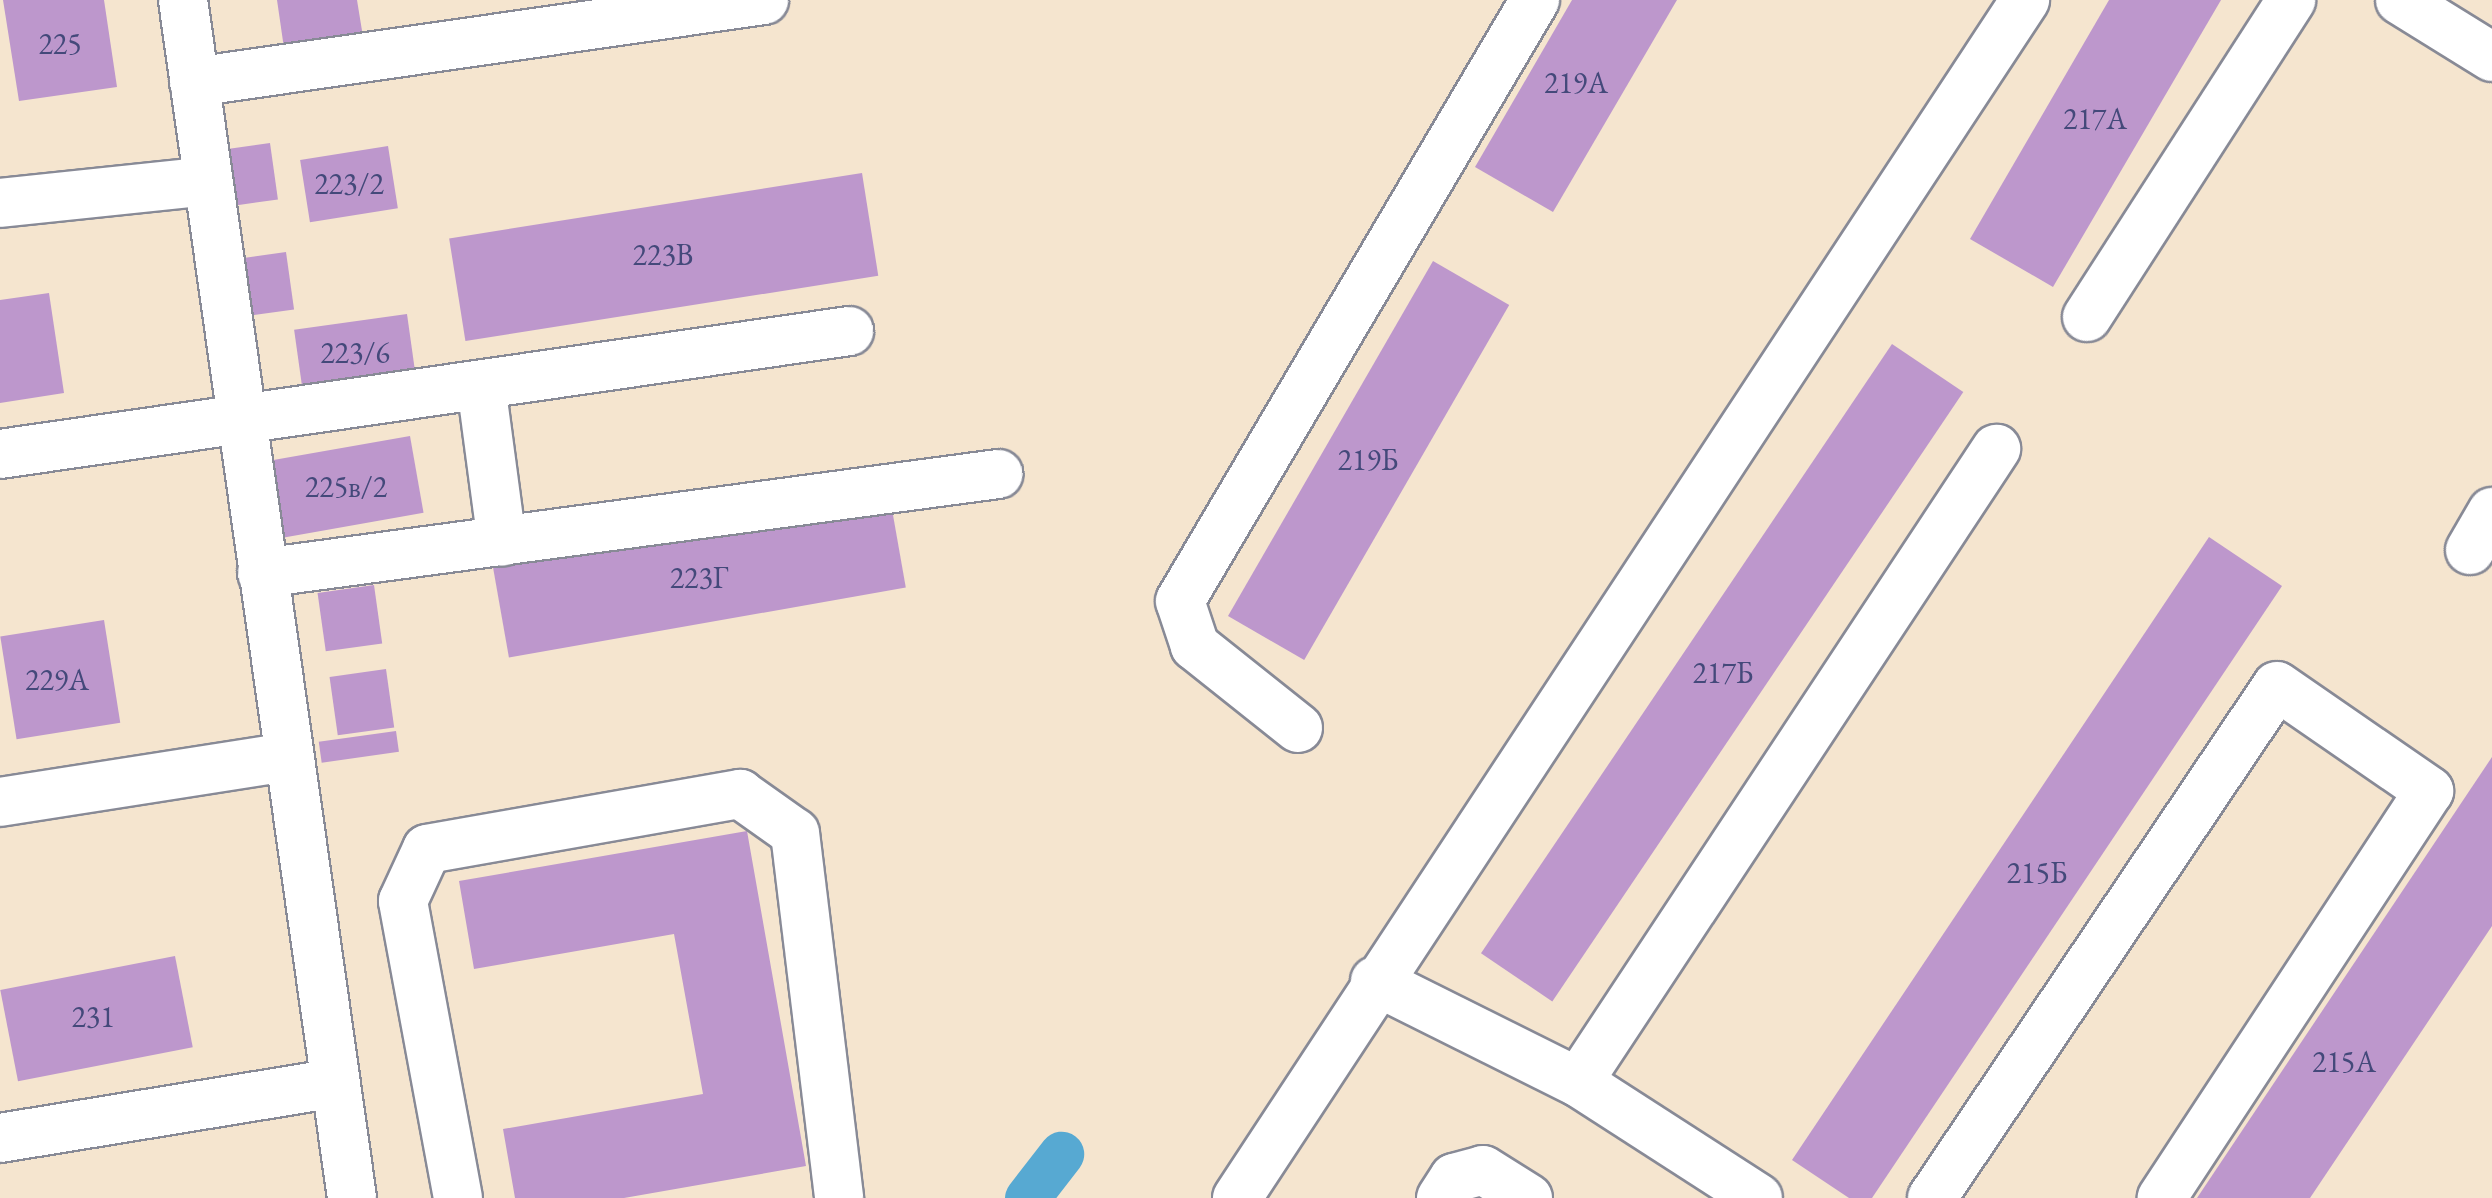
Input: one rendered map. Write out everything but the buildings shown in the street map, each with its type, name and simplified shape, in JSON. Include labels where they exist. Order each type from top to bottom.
[{"type":"lane","points":[[183,0],[352,1198]]},
{"type":"lane","points":[[194,82],[764,0]]},
{"type":"lane","points":[[1298,728],[1195,646],[1180,601],[1535,0]]},
{"type":"lane","points":[[1237,1198],[1375,981],[2024,0]]},
{"type":"lane","points":[[2088,317],[2291,0]]},
{"type":"lane","points":[[2400,0],[2492,58]]},
{"type":"lane","points":[[0,203],[208,182]]},
{"type":"lane","points":[[0,454],[849,331]]},
{"type":"lane","points":[[481,385],[502,542]]},
{"type":"lane","points":[[1578,1082],[1996,449]]},
{"type":"lane","points":[[262,573],[998,474]]},
{"type":"lane","points":[[1932,1198],[2277,686],[2429,791],[2162,1198]]},
{"type":"lane","points":[[0,802],[289,758]]},
{"type":"lane","points":[[458,1198],[403,901],[426,849],[740,794],[795,833],[839,1198]]},
{"type":"lane","points":[[1375,981],[1578,1082],[1758,1198]]},
{"type":"lane","points":[[0,1138],[335,1084]]},
{"type":"lane","points":[[1441,1198],[1454,1178],[1483,1170],[1528,1198]]},
{"type":"waterway","points":[[1027,1198],[1061,1154]]}]
